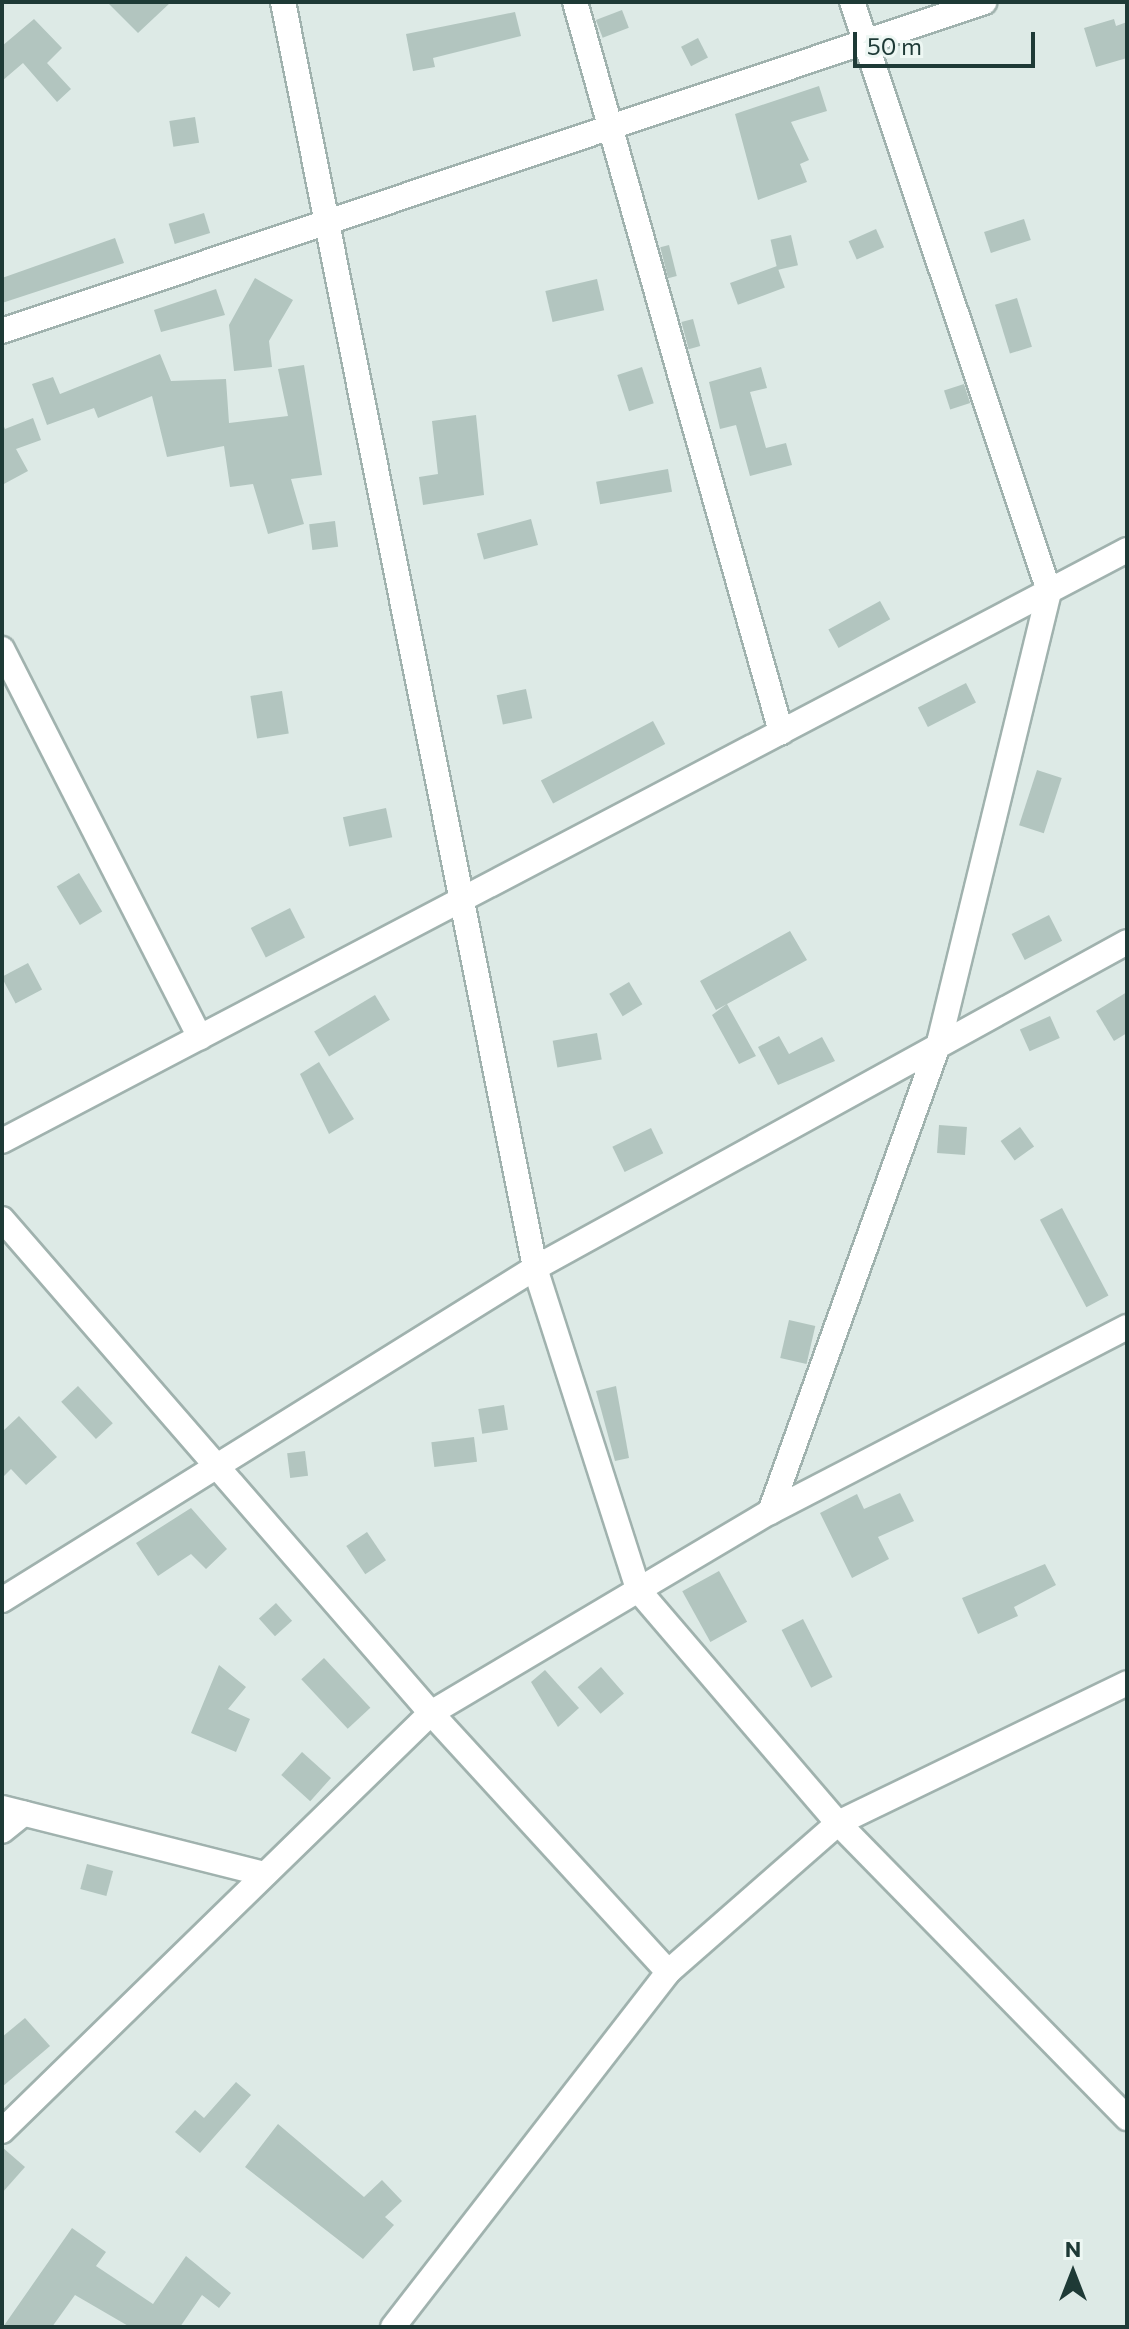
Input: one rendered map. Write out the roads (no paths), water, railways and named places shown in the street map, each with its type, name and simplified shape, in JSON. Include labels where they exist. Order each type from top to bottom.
[{"type":"street","points":[[283,2],[465,898],[535,1268],[639,1591],[838,1823],[1127,2118]]},
{"type":"street","points":[[575,2],[781,732]]},
{"type":"street","points":[[770,1512],[939,1043],[1049,591],[852,2]]},
{"type":"street","points":[[2,331],[984,2]]},
{"type":"street","points":[[2,1141],[1127,550]]},
{"type":"street","points":[[2,649],[200,1037]]},
{"type":"street","points":[[2,1600],[535,1268],[1127,942]]},
{"type":"street","points":[[2,1219],[431,1713],[668,1972]]},
{"type":"street","points":[[2,2131],[431,1713],[770,1512],[1127,1327]]},
{"type":"street","points":[[393,2327],[668,1972],[838,1823],[1127,1683]]},
{"type":"street","points":[[2,1831],[13,1810],[265,1874]]}]
